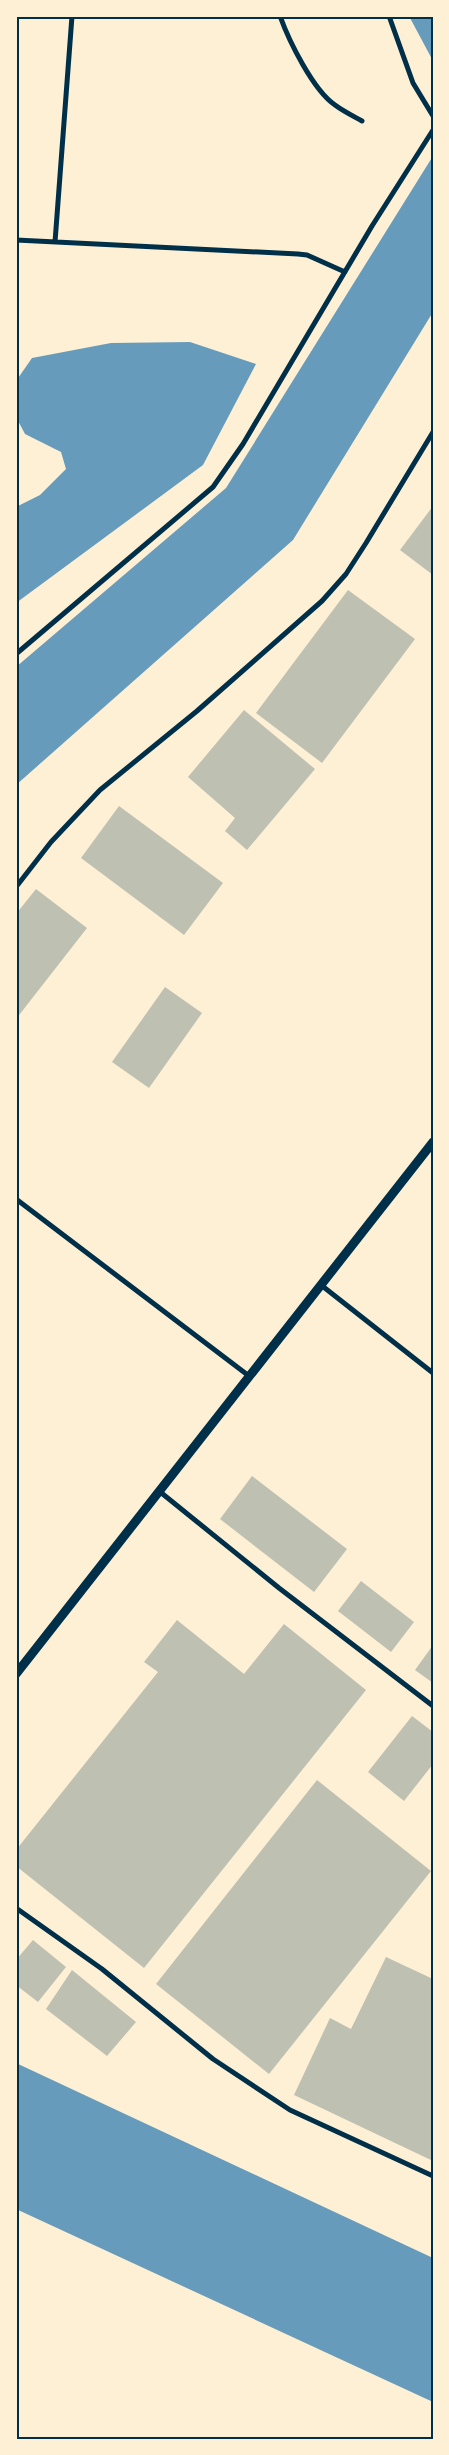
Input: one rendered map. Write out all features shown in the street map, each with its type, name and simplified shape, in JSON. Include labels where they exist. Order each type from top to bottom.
[{"type":"street","points":[[55,242],[72,16]]},
{"type":"street","points":[[280,16],[285,30],[318,88],[334,105],[362,121]]},
{"type":"street","points":[[389,16],[413,83],[433,116]]},
{"type":"street","points":[[16,654],[213,487],[243,444],[345,272],[433,130]]},
{"type":"street","points":[[16,240],[298,254],[307,255],[345,272]]},
{"type":"street","points":[[16,886],[51,842],[100,790],[197,711],[346,574],[433,432]]},
{"type":"street","points":[[16,1674],[433,1142]]},
{"type":"street","points":[[16,1199],[249,1376]]},
{"type":"street","points":[[321,1285],[433,1373]]},
{"type":"street","points":[[158,1491],[279,1588],[433,1706]]},
{"type":"street","points":[[16,1908],[102,1969],[213,2059],[290,2110],[433,2176]]},
{"type":"water","points":[[409,16],[433,16],[433,61]]},
{"type":"water","points":[[433,156],[433,312],[293,540],[16,785],[16,667],[226,488]]},
{"type":"water","points":[[190,342],[256,364],[203,465],[16,603],[16,507],[40,495],[66,469],[61,452],[25,434],[16,417],[16,381],[32,358],[111,343]]},
{"type":"water","points":[[16,2063],[433,2258],[433,2402],[16,2209]]},
{"type":"building","points":[[433,506],[433,575],[400,550]]},
{"type":"building","points":[[348,590],[415,639],[322,763],[256,713]]},
{"type":"building","points":[[244,710],[315,769],[247,850],[225,831],[235,818],[188,777]]},
{"type":"building","points":[[119,806],[223,883],[184,935],[81,858]]},
{"type":"building","points":[[36,889],[87,928],[16,1019],[16,914]]},
{"type":"building","points":[[165,987],[202,1013],[149,1088],[112,1062]]},
{"type":"building","points":[[252,1476],[347,1549],[314,1592],[220,1519]]},
{"type":"building","points":[[361,1581],[414,1622],[391,1652],[338,1611]]},
{"type":"building","points":[[177,1620],[244,1674],[284,1624],[366,1690],[144,1968],[16,1866],[16,1850],[158,1672],[144,1662]]},
{"type":"building","points":[[433,1645],[433,1683],[415,1670]]},
{"type":"building","points":[[412,1716],[433,1732],[433,1764],[404,1801],[368,1772]]},
{"type":"building","points":[[317,1780],[431,1871],[269,2074],[156,1984]]},
{"type":"building","points":[[33,1940],[66,1967],[38,2002],[16,1985],[16,1960]]},
{"type":"building","points":[[386,1957],[433,1979],[433,2161],[294,2095],[330,2018],[351,2029]]},
{"type":"building","points":[[72,1970],[136,2022],[107,2056],[46,2009]]}]
